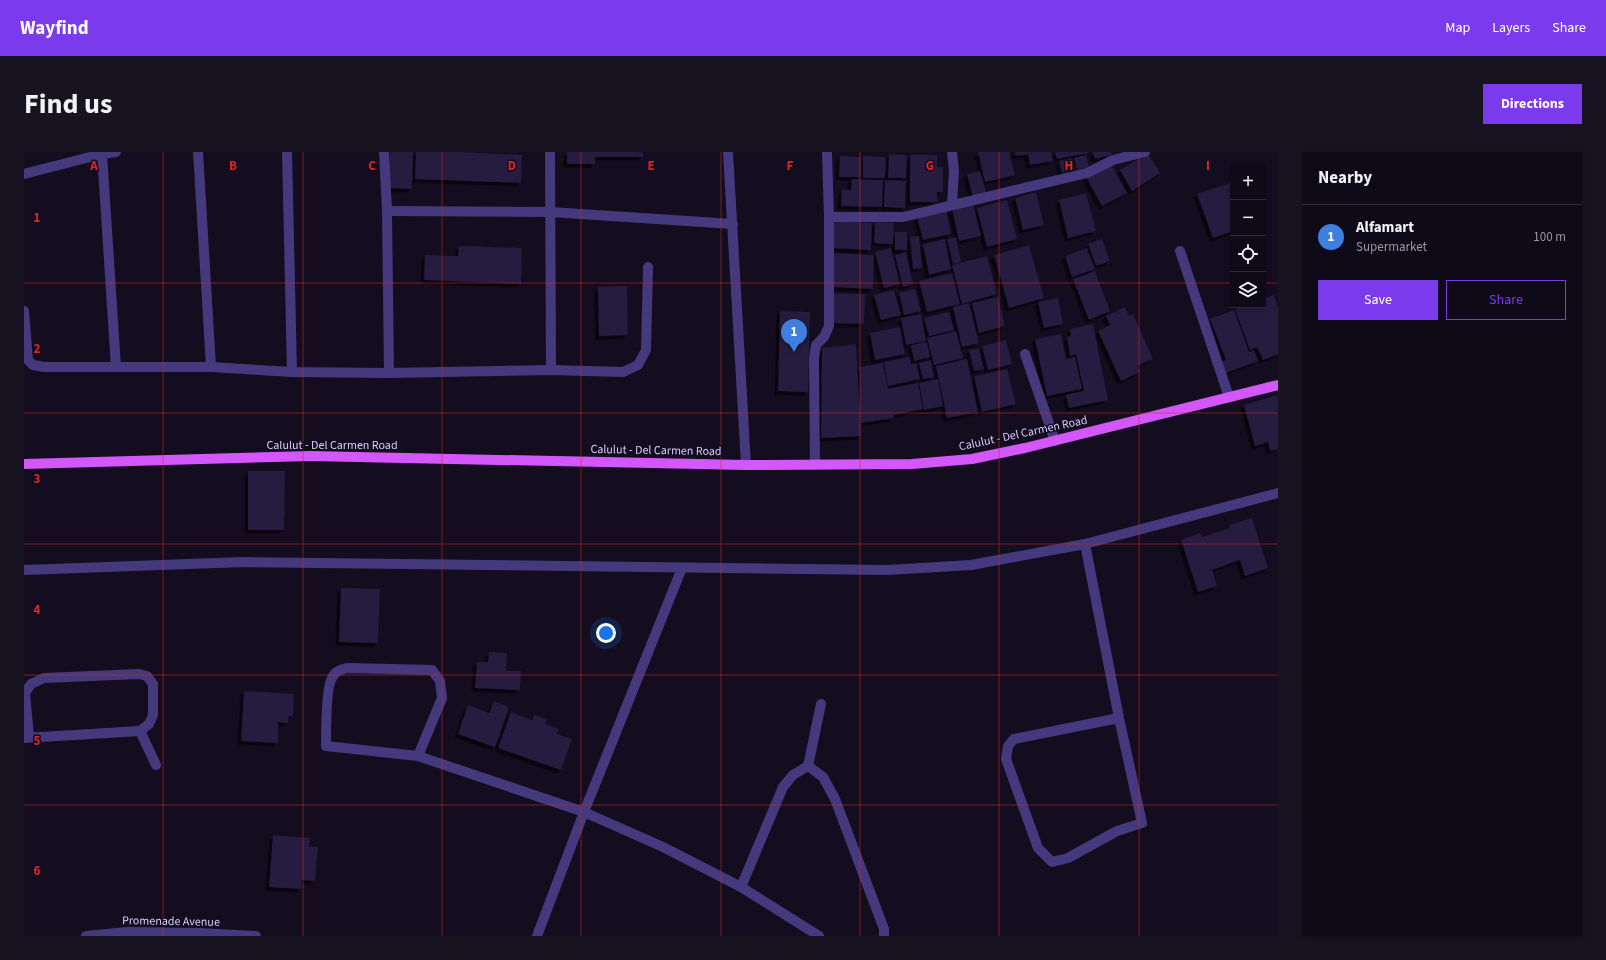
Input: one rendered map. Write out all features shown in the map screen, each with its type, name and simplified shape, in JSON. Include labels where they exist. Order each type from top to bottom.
[{"type":"main road","name":"Calulut - Del Carmen Road","points":[[24,464],[310,456],[746,465],[912,464],[972,459],[1054,441],[1278,385]]},
{"type":"street","points":[[24,174],[102,154],[116,152]]},
{"type":"street","points":[[198,152],[211,367]]},
{"type":"street","points":[[287,152],[292,372]]},
{"type":"street","points":[[384,152],[387,211],[389,373]]},
{"type":"street","points":[[550,152],[551,370]]},
{"type":"street","points":[[728,152],[746,465]]},
{"type":"street","points":[[815,464],[814,358],[816,345],[824,336],[829,326],[829,217],[827,152]]},
{"type":"street","points":[[952,152],[954,171],[952,205]]},
{"type":"street","points":[[829,217],[903,217],[1087,173],[1113,160],[1144,152]]},
{"type":"street","points":[[102,154],[116,367]]},
{"type":"street","points":[[387,211],[550,212],[733,224]]},
{"type":"street","points":[[1180,251],[1229,397]]},
{"type":"street","points":[[24,311],[28,360],[33,365],[44,367],[211,367],[292,372],[389,373],[551,370],[623,372],[638,365],[646,350],[648,267]]},
{"type":"street","points":[[1025,354],[1054,441]]},
{"type":"street","points":[[24,570],[243,562],[682,568],[910,569],[971,565],[1085,544],[1278,494]]},
{"type":"street","points":[[1085,544],[1119,718],[1142,823],[1116,831],[1068,858],[1052,862],[1038,848],[1006,759],[1008,746],[1014,739],[1119,718]]},
{"type":"street","points":[[537,936],[584,812],[682,568]]},
{"type":"street","points":[[418,756],[442,698],[440,681],[432,670],[347,668],[338,670],[331,679],[326,722],[326,746],[418,756],[584,812],[663,847],[742,887],[819,936]]},
{"type":"street","points":[[139,674],[147,676],[153,684],[153,715],[150,724],[140,732],[26,737],[25,693],[31,684],[44,678],[139,674]]},
{"type":"street","points":[[742,887],[783,787],[793,775],[808,766],[821,704]]},
{"type":"street","points":[[140,732],[156,765]]},
{"type":"street","points":[[808,766],[823,777],[835,799],[884,929],[884,936]]},
{"type":"street","name":"Promenade Avenue","points":[[86,936],[127,932],[199,933],[256,936]]},
{"type":"building","points":[[390,152],[413,152],[412,189],[389,188]]},
{"type":"building","points":[[416,152],[461,152],[522,155],[521,183],[415,179]]},
{"type":"building","points":[[567,152],[643,152],[643,157],[595,157],[595,164],[567,164]]},
{"type":"building","points":[[978,152],[1009,152],[1015,175],[985,182]]},
{"type":"building","points":[[1015,152],[1051,152],[1053,161],[1030,165],[1028,154],[1016,156]]},
{"type":"building","points":[[1055,152],[1088,152],[1088,153],[1057,159]]},
{"type":"building","points":[[1093,152],[1111,152],[1112,155],[1095,159]]},
{"type":"building","points":[[1148,153],[1160,173],[1132,191],[1120,170]]},
{"type":"building","points":[[889,154],[907,155],[906,178],[888,178]]},
{"type":"building","points":[[910,155],[937,155],[937,167],[943,167],[943,192],[937,192],[937,202],[910,202]]},
{"type":"building","points":[[1086,155],[1089,167],[1077,170],[1074,158]]},
{"type":"building","points":[[840,156],[861,157],[861,177],[839,177]]},
{"type":"building","points":[[863,156],[886,157],[885,178],[863,178]]},
{"type":"building","points":[[1072,158],[1075,170],[1062,173],[1059,161]]},
{"type":"building","points":[[1111,164],[1127,193],[1102,206],[1086,177]]},
{"type":"building","points":[[980,171],[987,195],[973,198],[967,174]]},
{"type":"building","points":[[852,179],[883,180],[882,207],[841,206],[842,190],[851,190]]},
{"type":"building","points":[[885,180],[906,181],[905,208],[884,207]]},
{"type":"building","points":[[1230,183],[1230,232],[1213,238],[1197,194]]},
{"type":"building","points":[[1036,192],[1044,225],[1023,230],[1015,198]]},
{"type":"building","points":[[1086,193],[1096,231],[1068,238],[1059,200]]},
{"type":"building","points":[[1007,200],[1017,239],[987,247],[977,208]]},
{"type":"building","points":[[973,204],[981,236],[959,241],[952,209]]},
{"type":"building","points":[[946,210],[951,234],[923,240],[917,217]]},
{"type":"building","points":[[832,221],[872,223],[871,250],[831,248]]},
{"type":"building","points":[[875,222],[894,223],[893,244],[874,243]]},
{"type":"building","points":[[895,232],[907,232],[907,250],[895,250]]},
{"type":"building","points":[[919,236],[922,268],[913,269],[910,237]]},
{"type":"building","points":[[956,237],[961,262],[953,264],[947,239]]},
{"type":"building","points":[[945,239],[951,269],[929,275],[923,244]]},
{"type":"building","points":[[1102,239],[1110,261],[1096,266],[1088,244]]},
{"type":"building","points":[[1029,245],[1044,298],[1009,308],[994,255]]},
{"type":"building","points":[[459,246],[522,248],[521,284],[424,280],[425,255],[458,256]]},
{"type":"building","points":[[891,248],[900,284],[884,288],[875,252]]},
{"type":"building","points":[[1087,248],[1095,269],[1072,277],[1065,256]]},
{"type":"building","points":[[906,252],[913,284],[903,287],[895,255]]},
{"type":"building","points":[[832,253],[874,255],[873,289],[831,287]]},
{"type":"building","points":[[987,256],[997,294],[962,304],[952,265]]},
{"type":"building","points":[[1095,271],[1110,311],[1089,320],[1073,279]]},
{"type":"building","points":[[952,273],[960,304],[927,312],[919,281]]},
{"type":"building","points":[[627,286],[628,335],[599,336],[598,287]]},
{"type":"building","points":[[915,289],[921,311],[904,315],[899,293]]},
{"type":"building","points":[[894,290],[901,315],[881,320],[874,295]]},
{"type":"building","points":[[831,293],[865,294],[864,324],[830,323]]},
{"type":"building","points":[[1274,295],[1278,307],[1278,354],[1263,360],[1257,347],[1250,350],[1235,309],[1266,308],[1266,298]]},
{"type":"building","points":[[998,297],[1005,326],[979,333],[972,303]]},
{"type":"building","points":[[1058,298],[1063,324],[1044,328],[1038,302]]},
{"type":"building","points":[[969,303],[979,343],[962,347],[953,307]]},
{"type":"building","points":[[1125,307],[1129,316],[1133,314],[1153,359],[1137,366],[1140,372],[1121,381],[1098,331],[1110,325],[1106,316]]},
{"type":"building","points":[[1234,310],[1249,352],[1254,350],[1258,361],[1226,373],[1222,362],[1226,360],[1210,319]]},
{"type":"building","points":[[780,311],[810,312],[808,392],[778,391]]},
{"type":"building","points":[[949,312],[954,330],[929,336],[924,318]]},
{"type":"building","points":[[921,314],[926,341],[906,345],[901,318]]},
{"type":"building","points":[[1093,324],[1108,400],[1069,408],[1066,395],[1084,391],[1076,354],[1070,356],[1067,337],[1071,336],[1070,329]]},
{"type":"building","points":[[900,327],[905,354],[875,360],[870,333]]},
{"type":"building","points":[[956,331],[963,358],[934,365],[927,338]]},
{"type":"building","points":[[1061,334],[1066,359],[1075,357],[1082,389],[1047,396],[1035,339]]},
{"type":"building","points":[[1006,340],[1012,364],[988,370],[982,346]]},
{"type":"building","points":[[927,342],[930,357],[914,361],[911,345]]},
{"type":"building","points":[[856,344],[860,416],[860,367],[883,363],[888,389],[918,383],[923,409],[893,415],[894,418],[861,423],[861,436],[821,438],[822,348]]},
{"type":"building","points":[[979,348],[984,369],[974,371],[969,350]]},
{"type":"building","points":[[910,357],[911,364],[916,363],[920,379],[888,386],[884,362]]},
{"type":"building","points":[[967,359],[978,412],[947,418],[936,366]]},
{"type":"building","points":[[931,360],[934,377],[923,379],[919,363]]},
{"type":"building","points":[[1007,369],[1016,404],[982,412],[974,376]]},
{"type":"building","points":[[938,379],[943,406],[924,410],[919,383]]},
{"type":"building","points":[[1278,395],[1278,449],[1270,451],[1268,442],[1255,446],[1244,405]]},
{"type":"building","points":[[248,471],[285,471],[284,530],[248,530]]},
{"type":"building","points":[[1252,518],[1268,568],[1245,576],[1240,560],[1212,570],[1217,586],[1198,592],[1181,540],[1200,533],[1202,537],[1230,528],[1229,525]]},
{"type":"building","points":[[341,588],[380,589],[378,643],[339,642]]},
{"type":"building","points":[[489,652],[507,653],[506,671],[521,671],[520,690],[475,688],[477,662],[488,662]]},
{"type":"building","points":[[244,691],[294,694],[293,716],[289,716],[288,723],[278,722],[278,743],[241,741]]},
{"type":"building","points":[[494,701],[509,707],[495,747],[458,734],[468,705],[489,713]]},
{"type":"building","points":[[511,712],[532,720],[534,715],[547,719],[545,724],[559,729],[557,734],[572,739],[561,770],[498,748]]},
{"type":"building","points":[[273,835],[310,838],[309,847],[318,847],[315,881],[302,880],[301,889],[269,887]]},
{"type":"place","name":"Alfamart","points":[[794,352]]}]
